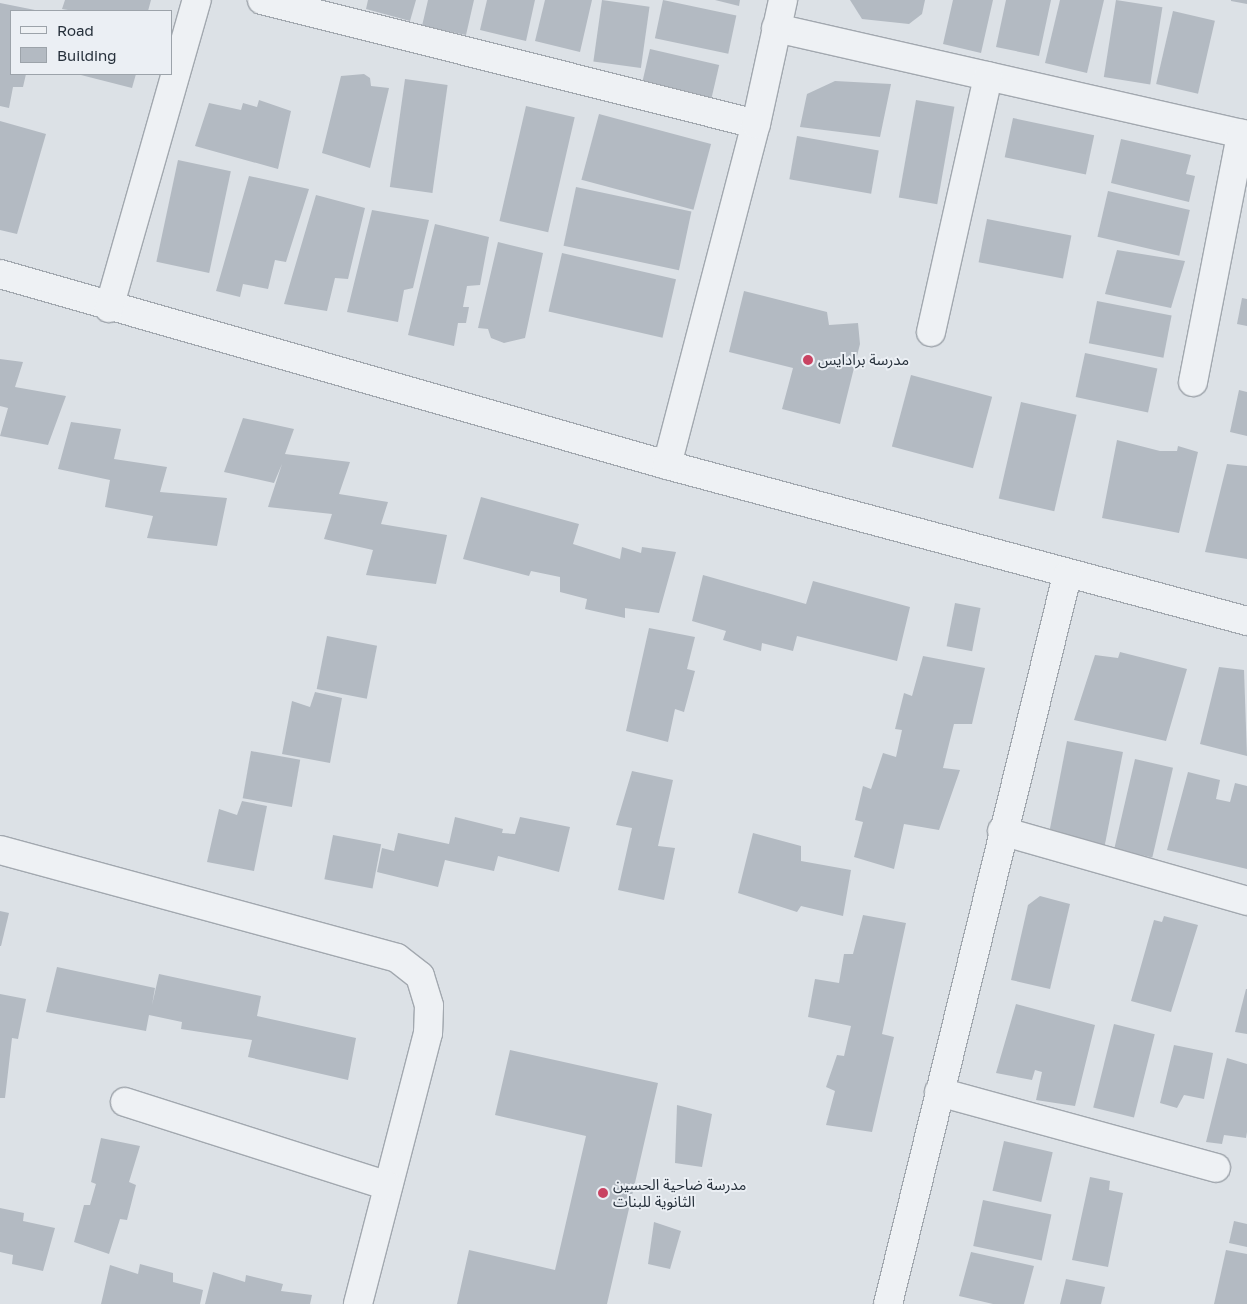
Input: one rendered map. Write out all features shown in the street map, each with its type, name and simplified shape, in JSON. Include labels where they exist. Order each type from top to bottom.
[{"type":"street","points":[[108,308],[197,0]]},
{"type":"street","points":[[262,0],[756,124]]},
{"type":"street","points":[[667,465],[756,124],[783,0]]},
{"type":"street","points":[[776,28],[1244,135],[1193,382]]},
{"type":"street","points":[[931,332],[988,76]]},
{"type":"street","points":[[0,274],[108,308],[667,465],[1067,576],[1247,621]]},
{"type":"street","points":[[888,1304],[1002,831],[1067,576]]},
{"type":"street","points":[[1002,831],[1247,901]]},
{"type":"street","points":[[0,850],[397,958],[420,976],[428,1006],[428,1033],[358,1304]]},
{"type":"street","points":[[939,1092],[1216,1168]]},
{"type":"street","points":[[125,1102],[388,1186]]},
{"type":"building","points":[[65,0],[151,0],[148,10],[62,9]]},
{"type":"building","points":[[368,0],[416,0],[410,21],[366,9]]},
{"type":"building","points":[[428,0],[474,0],[466,35],[422,26]]},
{"type":"building","points":[[487,0],[535,0],[526,41],[480,30]]},
{"type":"building","points":[[545,0],[592,0],[580,52],[535,41]]},
{"type":"building","points":[[602,0],[650,7],[641,68],[593,61]]},
{"type":"building","points":[[663,0],[736,16],[728,54],[655,38]]},
{"type":"building","points":[[715,0],[740,0],[739,6]]},
{"type":"building","points":[[850,0],[925,0],[922,14],[909,24],[862,19]]},
{"type":"building","points":[[953,0],[993,0],[981,53],[943,44]]},
{"type":"building","points":[[1006,0],[1051,0],[1039,56],[996,47]]},
{"type":"building","points":[[1060,0],[1104,0],[1087,73],[1045,63]]},
{"type":"building","points":[[1116,0],[1162,7],[1150,84],[1104,77]]},
{"type":"building","points":[[1247,0],[1247,4],[1231,1]]},
{"type":"building","points":[[0,3],[35,10],[10,10],[10,75],[26,75],[23,87],[13,87],[9,108],[0,106]]},
{"type":"building","points":[[1173,11],[1215,21],[1198,94],[1156,84]]},
{"type":"building","points":[[650,49],[719,65],[711,102],[641,86]]},
{"type":"building","points":[[364,74],[370,78],[371,86],[389,88],[370,168],[322,153],[341,76]]},
{"type":"building","points":[[81,75],[136,75],[132,88]]},
{"type":"building","points":[[405,79],[448,85],[432,193],[390,187]]},
{"type":"building","points":[[835,81],[891,84],[880,137],[800,127],[807,94]]},
{"type":"building","points":[[259,100],[291,111],[278,169],[195,146],[209,103],[241,110],[243,103],[257,107]]},
{"type":"building","points":[[916,100],[954,107],[937,204],[899,197]]},
{"type":"building","points":[[526,106],[575,117],[548,232],[499,221]]},
{"type":"building","points":[[599,114],[711,144],[693,210],[581,180]]},
{"type":"building","points":[[1013,118],[1094,135],[1086,174],[1005,157]]},
{"type":"building","points":[[0,121],[46,134],[17,234],[0,230]]},
{"type":"building","points":[[797,136],[879,150],[871,194],[789,179]]},
{"type":"building","points":[[1121,139],[1191,155],[1186,174],[1195,176],[1189,202],[1111,183]]},
{"type":"building","points":[[178,160],[231,171],[209,273],[156,262]]},
{"type":"building","points":[[249,176],[309,189],[286,262],[275,260],[268,289],[243,284],[240,297],[216,291]]},
{"type":"building","points":[[576,187],[691,212],[679,270],[564,246]]},
{"type":"building","points":[[1108,191],[1190,210],[1179,256],[1097,237]]},
{"type":"building","points":[[316,195],[365,208],[348,279],[335,278],[327,311],[284,304]]},
{"type":"building","points":[[372,210],[429,220],[413,288],[404,290],[398,322],[347,312]]},
{"type":"building","points":[[987,219],[1071,235],[1063,279],[979,262]]},
{"type":"building","points":[[435,224],[489,237],[480,285],[467,286],[463,307],[469,307],[466,323],[458,323],[454,346],[408,335]]},
{"type":"building","points":[[498,242],[543,253],[525,338],[504,343],[491,338],[488,329],[478,328]]},
{"type":"building","points":[[1117,250],[1185,261],[1171,308],[1105,294]]},
{"type":"building","points":[[562,253],[676,279],[663,338],[549,311]]},
{"type":"building","name":"مدرسة برادايس","points":[[744,291],[827,312],[829,325],[858,323],[860,344],[840,424],[782,409],[793,368],[729,352]]},
{"type":"building","points":[[1242,298],[1247,299],[1247,326],[1237,324]]},
{"type":"building","points":[[1097,301],[1172,316],[1163,358],[1089,343]]},
{"type":"building","points":[[1085,353],[1157,368],[1148,412],[1076,397]]},
{"type":"building","points":[[0,359],[23,362],[15,387],[66,396],[48,445],[0,436],[8,408],[0,406]]},
{"type":"building","points":[[911,375],[992,397],[973,468],[892,446]]},
{"type":"building","points":[[1239,390],[1247,392],[1247,436],[1230,432]]},
{"type":"building","points":[[1021,402],[1077,415],[1054,511],[999,498]]},
{"type":"building","points":[[243,418],[294,429],[285,454],[350,462],[339,494],[388,502],[381,524],[447,535],[436,584],[366,575],[373,550],[324,539],[332,514],[268,507],[282,464],[274,483],[224,472]]},
{"type":"building","points":[[71,422],[121,429],[114,459],[167,467],[160,492],[227,498],[217,546],[147,538],[153,516],[105,507],[110,480],[58,469]]},
{"type":"building","points":[[1117,440],[1160,451],[1177,451],[1178,446],[1198,452],[1179,533],[1102,518]]},
{"type":"building","points":[[1227,464],[1247,466],[1247,559],[1205,552]]},
{"type":"building","points":[[481,497],[579,524],[573,544],[620,559],[622,547],[641,553],[642,547],[676,552],[659,613],[625,608],[625,618],[585,609],[587,599],[560,592],[560,577],[531,571],[529,576],[463,559]]},
{"type":"building","points":[[703,575],[806,604],[813,581],[910,607],[897,661],[797,636],[793,651],[762,643],[761,651],[723,640],[726,631],[692,621]]},
{"type":"building","points":[[955,603],[981,608],[972,651],[947,646]]},
{"type":"building","points":[[649,628],[695,637],[687,669],[695,671],[684,712],[675,709],[668,742],[626,731]]},
{"type":"building","points":[[327,636],[377,646],[367,699],[317,689]]},
{"type":"building","points":[[1120,652],[1187,669],[1166,741],[1074,720],[1095,655],[1118,658]]},
{"type":"building","points":[[923,656],[985,668],[972,724],[954,724],[943,768],[960,770],[939,830],[904,824],[894,869],[854,857],[863,822],[855,820],[863,786],[871,789],[883,753],[896,757],[902,730],[895,729],[904,693],[912,696]]},
{"type":"building","points":[[1219,667],[1244,670],[1247,756],[1200,744]]},
{"type":"building","points":[[315,692],[342,698],[330,763],[282,754],[292,701],[310,707]]},
{"type":"building","points":[[1067,741],[1123,752],[1105,846],[1049,835]]},
{"type":"building","points":[[251,751],[300,760],[292,807],[243,798]]},
{"type":"building","points":[[1135,759],[1173,768],[1152,857],[1114,849]]},
{"type":"building","points":[[632,771],[673,780],[658,846],[675,848],[664,900],[618,890],[632,828],[616,825]]},
{"type":"building","points":[[1188,772],[1220,780],[1216,799],[1230,802],[1235,783],[1247,786],[1247,869],[1167,850]]},
{"type":"building","points":[[242,801],[267,806],[254,871],[207,862],[219,809],[237,815]]},
{"type":"building","points":[[455,817],[503,829],[502,833],[515,834],[520,817],[570,827],[559,872],[498,856],[494,871],[445,860],[438,887],[377,872],[382,848],[394,851],[398,833],[449,844]]},
{"type":"building","points":[[753,833],[801,846],[801,861],[851,870],[843,916],[801,906],[797,912],[738,893]]},
{"type":"building","points":[[333,835],[381,844],[373,889],[324,879]]},
{"type":"building","points":[[1040,896],[1070,904],[1050,989],[1011,980],[1028,905]]},
{"type":"building","points":[[0,911],[9,913],[1,946],[0,946]]},
{"type":"building","points":[[863,915],[906,923],[882,1034],[894,1037],[872,1132],[826,1125],[835,1091],[826,1087],[837,1055],[844,1056],[851,1026],[808,1017],[815,979],[839,983],[844,954],[853,954]]},
{"type":"building","points":[[1164,916],[1198,925],[1171,1012],[1131,1001],[1154,920],[1162,922]]},
{"type":"building","points":[[57,967],[155,988],[152,1005],[159,974],[261,996],[257,1016],[356,1038],[348,1080],[248,1057],[252,1040],[181,1029],[182,1022],[149,1015],[146,1031],[46,1012]]},
{"type":"building","points":[[1247,989],[1247,1034],[1235,1032]]},
{"type":"building","points":[[0,994],[26,999],[18,1039],[12,1038],[5,1098],[0,1098]]},
{"type":"building","points":[[1016,1004],[1095,1025],[1075,1106],[1036,1100],[1042,1072],[1035,1070],[1032,1080],[996,1073]]},
{"type":"building","points":[[1114,1024],[1155,1034],[1134,1118],[1093,1107]]},
{"type":"building","points":[[1174,1045],[1213,1053],[1204,1099],[1184,1095],[1177,1108],[1160,1103]]},
{"type":"building","name":"مدرسة ضاحية الحسين الثانوية للبنات","points":[[510,1050],[658,1083],[607,1304],[457,1304],[469,1250],[555,1270],[586,1136],[495,1115]]},
{"type":"building","points":[[1227,1058],[1247,1064],[1246,1138],[1224,1135],[1222,1144],[1206,1142]]},
{"type":"building","points":[[677,1105],[712,1114],[702,1167],[675,1163]]},
{"type":"building","points":[[101,1138],[140,1146],[129,1182],[136,1185],[127,1220],[120,1219],[109,1254],[74,1242],[84,1205],[90,1205],[96,1184],[91,1182]]},
{"type":"building","points":[[1004,1141],[1053,1152],[1041,1202],[993,1191]]},
{"type":"building","points":[[1090,1177],[1110,1181],[1109,1190],[1123,1193],[1108,1267],[1072,1260]]},
{"type":"building","points":[[983,1200],[1051,1215],[1042,1261],[973,1246]]},
{"type":"building","points":[[0,1208],[24,1213],[23,1221],[55,1228],[43,1271],[12,1264],[13,1255],[0,1252]]},
{"type":"building","points":[[1234,1221],[1247,1224],[1247,1247],[1229,1243]]},
{"type":"building","points":[[654,1222],[681,1231],[670,1269],[648,1264]]},
{"type":"building","points":[[1226,1250],[1247,1254],[1247,1304],[1214,1304]]},
{"type":"building","points":[[971,1252],[1034,1266],[1024,1304],[993,1304],[959,1296]]},
{"type":"building","points":[[140,1264],[173,1273],[173,1282],[203,1290],[200,1304],[101,1304],[110,1265],[138,1274]]},
{"type":"building","points":[[213,1272],[245,1282],[246,1275],[283,1284],[281,1291],[312,1295],[310,1304],[205,1304]]},
{"type":"building","points":[[1066,1279],[1105,1287],[1101,1304],[1060,1304]]},
{"type":"place","name":"مدرسة برادايس","points":[[808,360]]},
{"type":"place","name":"مدرسة ضاحية الحسين الثانوية للبنات","points":[[603,1193]]}]
